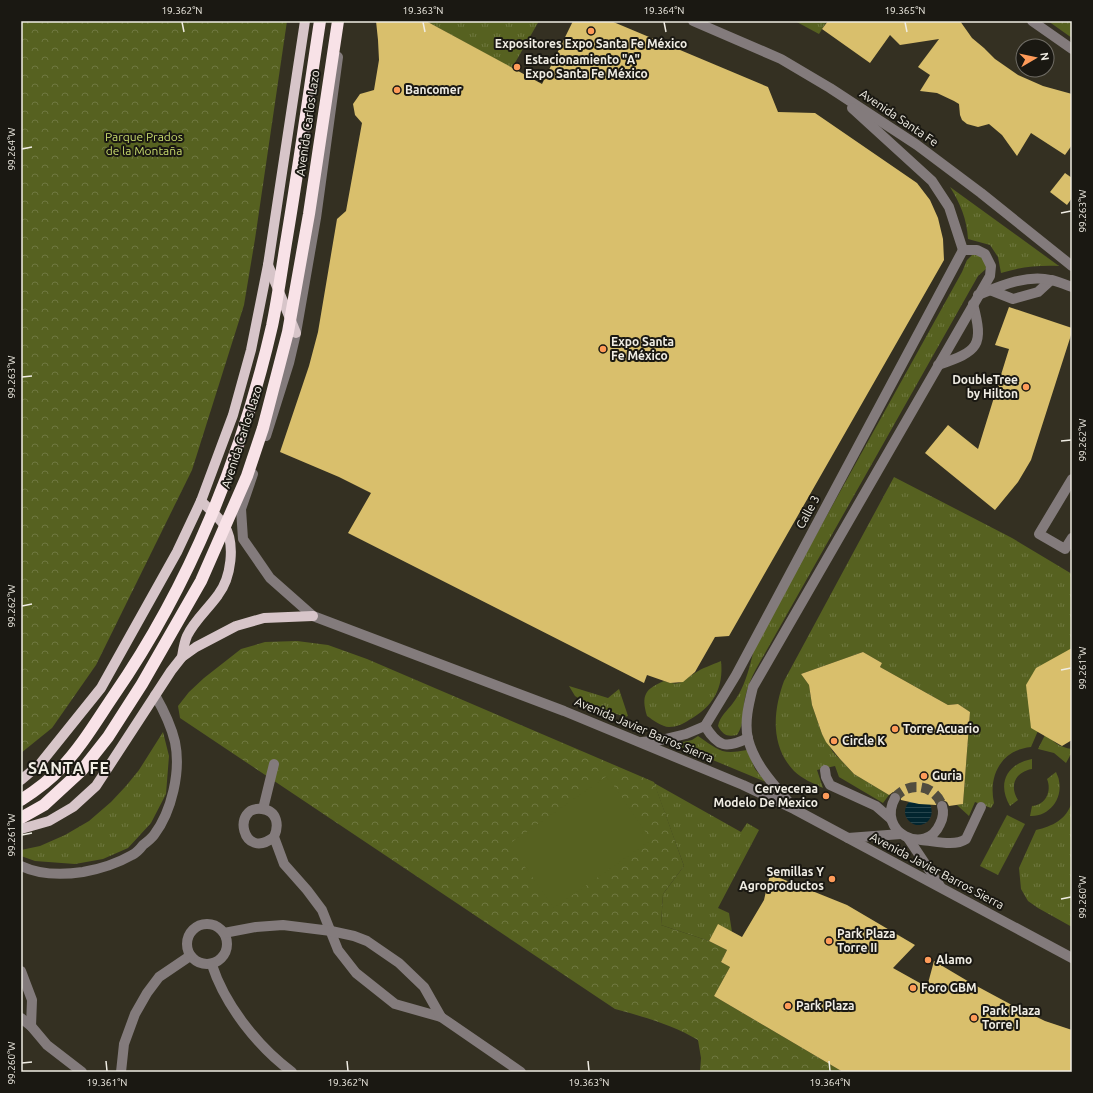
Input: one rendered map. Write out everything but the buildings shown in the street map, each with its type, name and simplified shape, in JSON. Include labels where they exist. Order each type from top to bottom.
[{"type":"highway","name":"Avenida Carlos Lazo","points":[[21,800],[34,792],[60,770],[77,749],[127,677],[185,575],[230,468],[246,424],[272,325],[320,21]]},
{"type":"highway","name":"Avenida Carlos Lazo","points":[[21,818],[44,805],[82,770],[108,737],[142,684],[201,581],[247,476],[263,428],[288,332],[309,214],[338,21]]},
{"type":"main road","name":"Avenida Carlos Lazo","points":[[21,780],[40,764],[100,688],[177,552],[200,502],[233,415],[251,350],[268,265],[305,21]]},
{"type":"main road","points":[[268,265],[296,333]]},
{"type":"main road","points":[[182,657],[186,636],[219,594],[230,565],[229,543],[226,529],[218,517],[200,502]]},
{"type":"main road","points":[[21,829],[49,821],[73,807],[96,786],[171,671],[182,657],[209,639],[236,626],[264,618],[313,616]]},
{"type":"street","name":"Avenida Carlos Lazo","points":[[241,509],[280,392],[296,333],[316,218],[343,21]]},
{"type":"street","name":"Avenida Santa Fe","points":[[693,21],[780,59],[830,88],[917,144],[1072,266]]},
{"type":"street","points":[[1032,21],[1072,49]]},
{"type":"street","points":[[794,809],[763,772],[753,754],[748,738],[747,722],[753,687],[990,276],[991,266],[985,254],[981,251],[971,249],[963,250],[949,207],[932,181],[830,88]]},
{"type":"street","name":"Calle 3","points":[[706,726],[739,668],[963,250]]},
{"type":"street","points":[[976,299],[990,290],[1007,284],[1036,278],[1051,280],[1072,287]]},
{"type":"street","points":[[990,290],[1014,299],[1038,292],[1051,280]]},
{"type":"street","points":[[938,365],[969,353],[977,343],[979,334],[976,299]]},
{"type":"street","points":[[1072,479],[1039,534],[1065,549],[1072,538]]},
{"type":"street","name":"Avenida Javier Barros Sierra","points":[[241,509],[243,539],[270,578],[313,616],[564,710],[743,786],[794,809],[1072,958]]},
{"type":"street","points":[[21,866],[31,870],[54,874],[77,873],[94,870],[133,855],[154,835],[168,809],[175,787],[176,765],[175,742],[168,721],[155,695]]},
{"type":"street","points":[[640,742],[681,736],[706,726],[711,736],[723,745],[731,745],[748,738]]},
{"type":"street","points":[[263,809],[274,764]]},
{"type":"street","points":[[825,770],[826,777],[830,784],[876,806],[891,819],[895,827],[908,837],[941,887]]},
{"type":"street","points":[[891,819],[891,811],[895,798]]},
{"type":"street","points":[[848,838],[925,838],[933,834],[939,828],[942,820],[942,806]]},
{"type":"street","points":[[908,837],[955,843],[962,842],[966,839],[981,807]]},
{"type":"street","points":[[263,809],[269,811],[276,819],[278,825],[274,838],[262,844],[248,839],[244,834],[243,828],[246,816],[254,810],[263,809]]},
{"type":"street","points":[[274,838],[284,864],[322,910],[338,950],[361,978],[395,1004],[441,1017],[520,1072]]},
{"type":"street","points":[[204,924],[212,924],[219,927],[224,933],[227,940],[227,948],[224,956],[219,961],[204,965],[196,962],[190,956],[187,948],[187,940],[190,932],[196,927],[204,924]]},
{"type":"street","points":[[224,933],[256,926],[283,925],[331,931],[354,936],[367,941],[399,963],[424,986],[441,1017]]},
{"type":"street","points":[[121,1072],[124,1044],[146,992],[159,977],[190,956]]},
{"type":"street","points":[[212,964],[217,979],[228,1001],[257,1040],[292,1072]]},
{"type":"street","points":[[21,970],[32,1000],[31,1026]]},
{"type":"street","points":[[21,1018],[31,1026],[47,1045],[82,1072]]},
{"type":"green space","name":"Parque Prados de la Montaña","points":[[21,21],[287,21],[244,305],[192,470],[96,665],[52,728],[21,753]]},
{"type":"green space","points":[[426,21],[539,21],[512,68]]},
{"type":"green space","points":[[795,21],[827,21],[819,34]]},
{"type":"green space","points":[[1048,21],[1072,21],[1072,38]]},
{"type":"green space","points":[[950,187],[1059,266],[1030,267],[1001,273],[998,257],[990,245],[968,239],[962,212]]},
{"type":"green space","points":[[973,254],[983,255],[987,268],[978,276],[756,669],[749,683],[746,694],[740,731],[737,735],[726,735],[718,726],[719,722],[741,690],[755,645],[962,272],[967,260]]},
{"type":"green space","points":[[894,477],[1012,538],[1072,574],[1072,652],[1031,747],[1012,753],[1005,759],[995,774],[993,783],[994,803],[991,808],[975,802],[969,816],[957,805],[963,804],[970,712],[958,704],[948,705],[880,667],[882,663],[863,652],[801,674],[809,685],[812,705],[822,734],[833,752],[854,774],[889,795],[883,803],[839,777],[835,766],[817,770],[823,788],[804,779],[794,771],[786,761],[777,739],[776,716],[780,692],[784,681]]},
{"type":"green space","points":[[297,641],[328,645],[367,659],[654,782],[684,866],[663,894],[661,925],[709,941],[727,950],[721,962],[730,967],[714,996],[843,1072],[700,1072],[701,1058],[698,1040],[647,1018],[615,1009],[180,718],[178,706],[189,692],[204,678],[241,649],[265,642]]},
{"type":"green space","points":[[721,661],[721,680],[719,688],[710,703],[697,715],[680,725],[669,727],[661,725],[647,716],[644,703],[646,694],[652,687],[664,681],[670,683],[681,682],[701,670]]},
{"type":"green space","points":[[569,686],[608,698],[619,689],[628,716],[625,717],[586,703],[575,696]]},
{"type":"green space","points":[[163,732],[169,756],[166,794],[151,823],[128,848],[103,859],[75,864],[35,861],[21,856],[21,850],[40,846],[65,835],[89,821],[111,802],[139,770]]},
{"type":"green space","points":[[1046,733],[1057,744],[1072,749],[1066,763],[1054,753],[1038,749]]},
{"type":"green space","points":[[698,736],[720,750],[731,752],[747,750],[755,769],[766,782],[674,744],[692,740]]},
{"type":"green space","points":[[1032,759],[1032,769],[1021,773],[1015,780],[1014,790],[1018,800],[1010,806],[1004,790],[1006,776],[1016,765]]},
{"type":"green space","points":[[1056,772],[1059,779],[1060,788],[1056,801],[1053,806],[1043,814],[1030,816],[1032,806],[1041,803],[1047,797],[1049,788],[1047,779]]},
{"type":"green space","points":[[607,776],[651,840],[554,908],[509,844]]},
{"type":"green space","points":[[654,783],[741,832],[747,823],[759,830],[718,908],[729,913],[732,932],[718,925],[709,941],[661,925],[663,894],[684,866]]},
{"type":"green space","points":[[1072,802],[1072,927],[1028,901],[1021,889],[1019,868],[1036,830],[1053,824],[1062,818]]},
{"type":"green space","points":[[1007,815],[1025,824],[998,875],[980,866]]},
{"type":"water","points":[[911,800],[930,804],[932,812],[931,816],[924,824],[916,825],[907,818],[905,811]]},
{"type":"tunnel","points":[[895,798],[907,789],[921,787],[934,793],[942,806]]},
{"type":"place","name":"Expositores Expo Santa Fe México","points":[[591,31]]},
{"type":"place","name":"Estacionamiento \"A\" Expo Santa Fe México","points":[[517,67]]},
{"type":"place","name":"Bancomer","points":[[397,90]]},
{"type":"place","name":"Expo Santa Fe México","points":[[603,349]]},
{"type":"place","name":"DoubleTree by Hilton","points":[[1026,387]]},
{"type":"place","name":"Torre Acuario","points":[[895,729]]},
{"type":"place","name":"Circle K","points":[[834,741]]},
{"type":"place","name":"Guria","points":[[924,776]]},
{"type":"place","name":"Cerveceraa Modelo De Mexico","points":[[826,796]]},
{"type":"place","name":"Semillas Y Agroproductos","points":[[832,879]]},
{"type":"place","name":"Park Plaza Torre II","points":[[829,941]]},
{"type":"place","name":"Alamo","points":[[928,960]]},
{"type":"place","name":"Foro GBM","points":[[913,988]]},
{"type":"place","name":"Park Plaza","points":[[788,1006]]},
{"type":"place","name":"Park Plaza Torre I","points":[[974,1018]]},
{"type":"district","name":"SANTA FE","points":[[69,768]]}]
